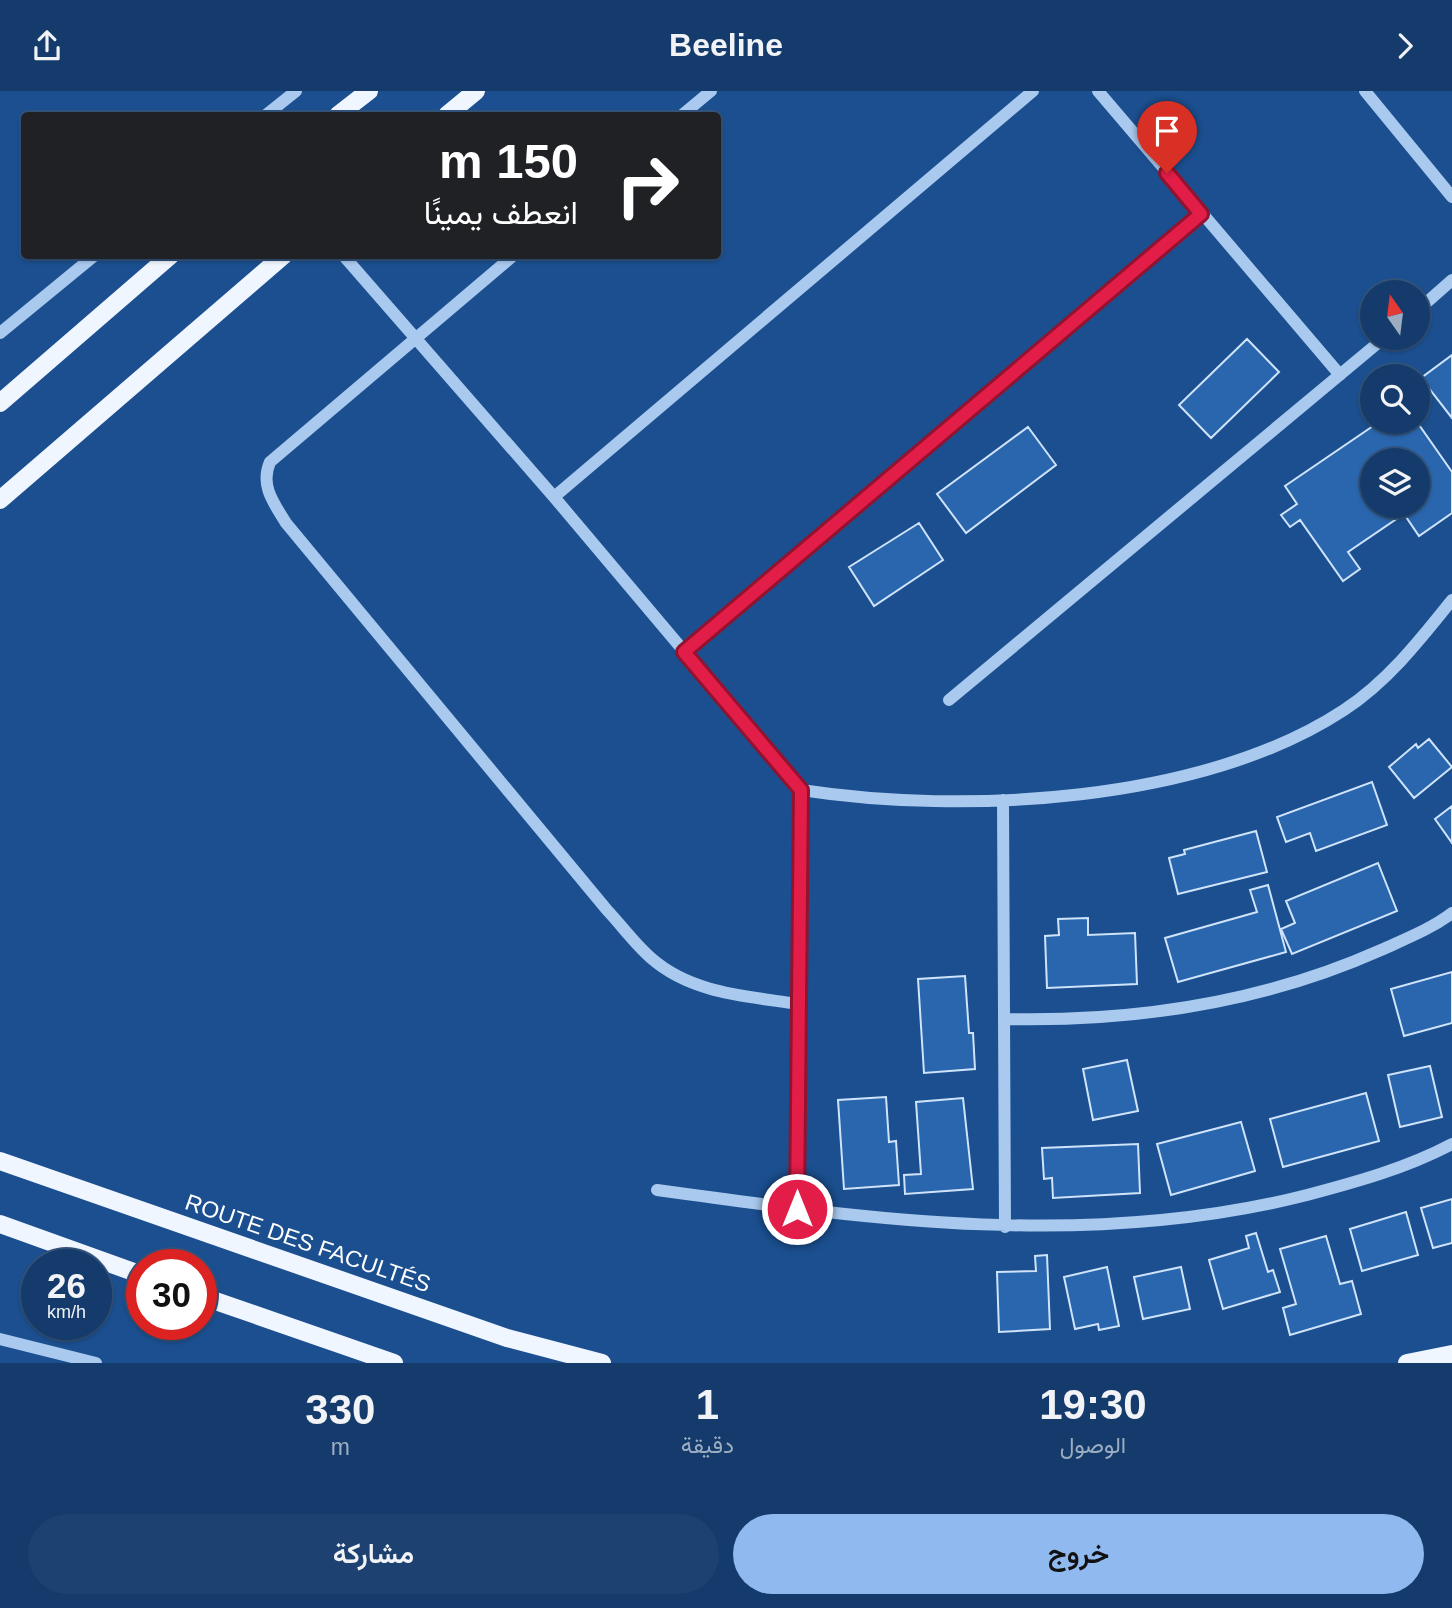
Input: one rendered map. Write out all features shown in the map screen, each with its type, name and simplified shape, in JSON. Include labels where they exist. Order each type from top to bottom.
[{"type":"main road","points":[[342,112],[369,91]]},
{"type":"main road","points":[[451,112],[476,91]]},
{"type":"main road","points":[[0,403],[166,259]]},
{"type":"main road","points":[[0,500],[279,259]]},
{"type":"main road","name":"ROUTE DES FACULTÉS","points":[[0,1161],[507,1338],[602,1363]]},
{"type":"main road","points":[[0,1224],[126,1269]]},
{"type":"main road","points":[[217,1302],[394,1363]]},
{"type":"main road","points":[[1406,1363],[1452,1354]]},
{"type":"street","points":[[270,112],[296,91]]},
{"type":"street","points":[[685,112],[711,91]]},
{"type":"street","points":[[554,497],[1033,91]]},
{"type":"street","points":[[1098,91],[1340,375]]},
{"type":"street","points":[[1364,91],[1452,197]]},
{"type":"street","points":[[684,652],[1201,214]]},
{"type":"street","points":[[0,333],[90,259]]},
{"type":"street","points":[[347,259],[554,497],[801,790],[797,1209]]},
{"type":"street","points":[[509,259],[270,462],[265,475],[271,499],[286,523],[607,910],[650,957],[691,983],[723,993],[798,1004]]},
{"type":"street","points":[[1430,299],[1452,280]]},
{"type":"street","points":[[948,700],[1370,350]]},
{"type":"street","points":[[801,790],[844,796],[940,802],[1003,800],[1093,792],[1188,774],[1282,743],[1325,722],[1383,679],[1452,600]]},
{"type":"street","points":[[1003,800],[1005,1227]]},
{"type":"street","points":[[1005,1019],[1120,1016],[1181,1009],[1243,997],[1297,983],[1351,963],[1452,913]]},
{"type":"street","points":[[657,1191],[904,1222],[1005,1227],[1079,1227],[1147,1222],[1256,1208],[1352,1184],[1452,1145]]},
{"type":"street","points":[[0,1339],[96,1363]]},
{"type":"building","points":[[1247,339],[1279,372],[1211,438],[1179,405]]},
{"type":"building","points":[[1452,355],[1452,418],[1430,390],[1430,371]]},
{"type":"building","points":[[1028,427],[1056,465],[966,533],[937,494]]},
{"type":"building","points":[[1361,434],[1425,434],[1452,472],[1452,513],[1419,536],[1407,518],[1430,518],[1430,448],[1360,448],[1360,518],[1398,518],[1348,552],[1360,569],[1343,581],[1300,520],[1290,527],[1281,515],[1297,504],[1285,486]]},
{"type":"building","points":[[919,523],[943,560],[874,606],[849,567]]},
{"type":"building","points":[[1429,739],[1452,767],[1414,798],[1389,767],[1416,744],[1418,748]]},
{"type":"building","points":[[1372,782],[1387,825],[1316,851],[1310,833],[1286,842],[1277,817]]},
{"type":"building","points":[[1452,806],[1452,843],[1435,819]]},
{"type":"building","points":[[1256,831],[1267,872],[1178,894],[1169,858],[1185,854],[1184,850]]},
{"type":"building","points":[[1378,863],[1397,911],[1292,954],[1281,929],[1295,923],[1286,901]]},
{"type":"building","points":[[1268,885],[1286,952],[1178,982],[1165,938],[1257,912],[1250,890]]},
{"type":"building","points":[[1088,918],[1088,935],[1135,933],[1137,984],[1047,988],[1045,936],[1059,935],[1058,919]]},
{"type":"building","points":[[1452,972],[1452,1023],[1404,1036],[1391,989]]},
{"type":"building","points":[[965,976],[969,1033],[973,1033],[975,1069],[924,1073],[918,979]]},
{"type":"building","points":[[1127,1060],[1138,1111],[1093,1120],[1083,1069]]},
{"type":"building","points":[[1430,1066],[1442,1117],[1400,1127],[1388,1075]]},
{"type":"building","points":[[1366,1093],[1379,1141],[1283,1167],[1270,1119]]},
{"type":"building","points":[[886,1097],[889,1142],[896,1141],[899,1185],[844,1189],[838,1100]]},
{"type":"building","points":[[963,1098],[973,1189],[905,1194],[904,1175],[921,1174],[916,1102]]},
{"type":"building","points":[[1241,1122],[1255,1171],[1171,1195],[1157,1144]]},
{"type":"building","points":[[1138,1144],[1140,1193],[1053,1198],[1052,1178],[1044,1179],[1042,1148]]},
{"type":"building","points":[[1452,1199],[1452,1243],[1433,1248],[1421,1208]]},
{"type":"building","points":[[1406,1212],[1418,1255],[1362,1271],[1350,1229]]},
{"type":"building","points":[[1256,1233],[1268,1272],[1273,1270],[1280,1292],[1223,1309],[1209,1260],[1249,1248],[1246,1236]]},
{"type":"building","points":[[1326,1236],[1340,1284],[1352,1281],[1361,1314],[1290,1335],[1283,1308],[1296,1304],[1280,1249]]},
{"type":"building","points":[[1047,1255],[1050,1329],[999,1332],[997,1272],[1036,1271],[1035,1256]]},
{"type":"building","points":[[1107,1267],[1119,1326],[1099,1330],[1098,1324],[1075,1329],[1064,1277]]},
{"type":"building","points":[[1181,1267],[1190,1309],[1143,1319],[1134,1277]]},
{"type":"route","points":[[797,1209],[801,790],[684,652],[1201,214],[1167,173]]}]
